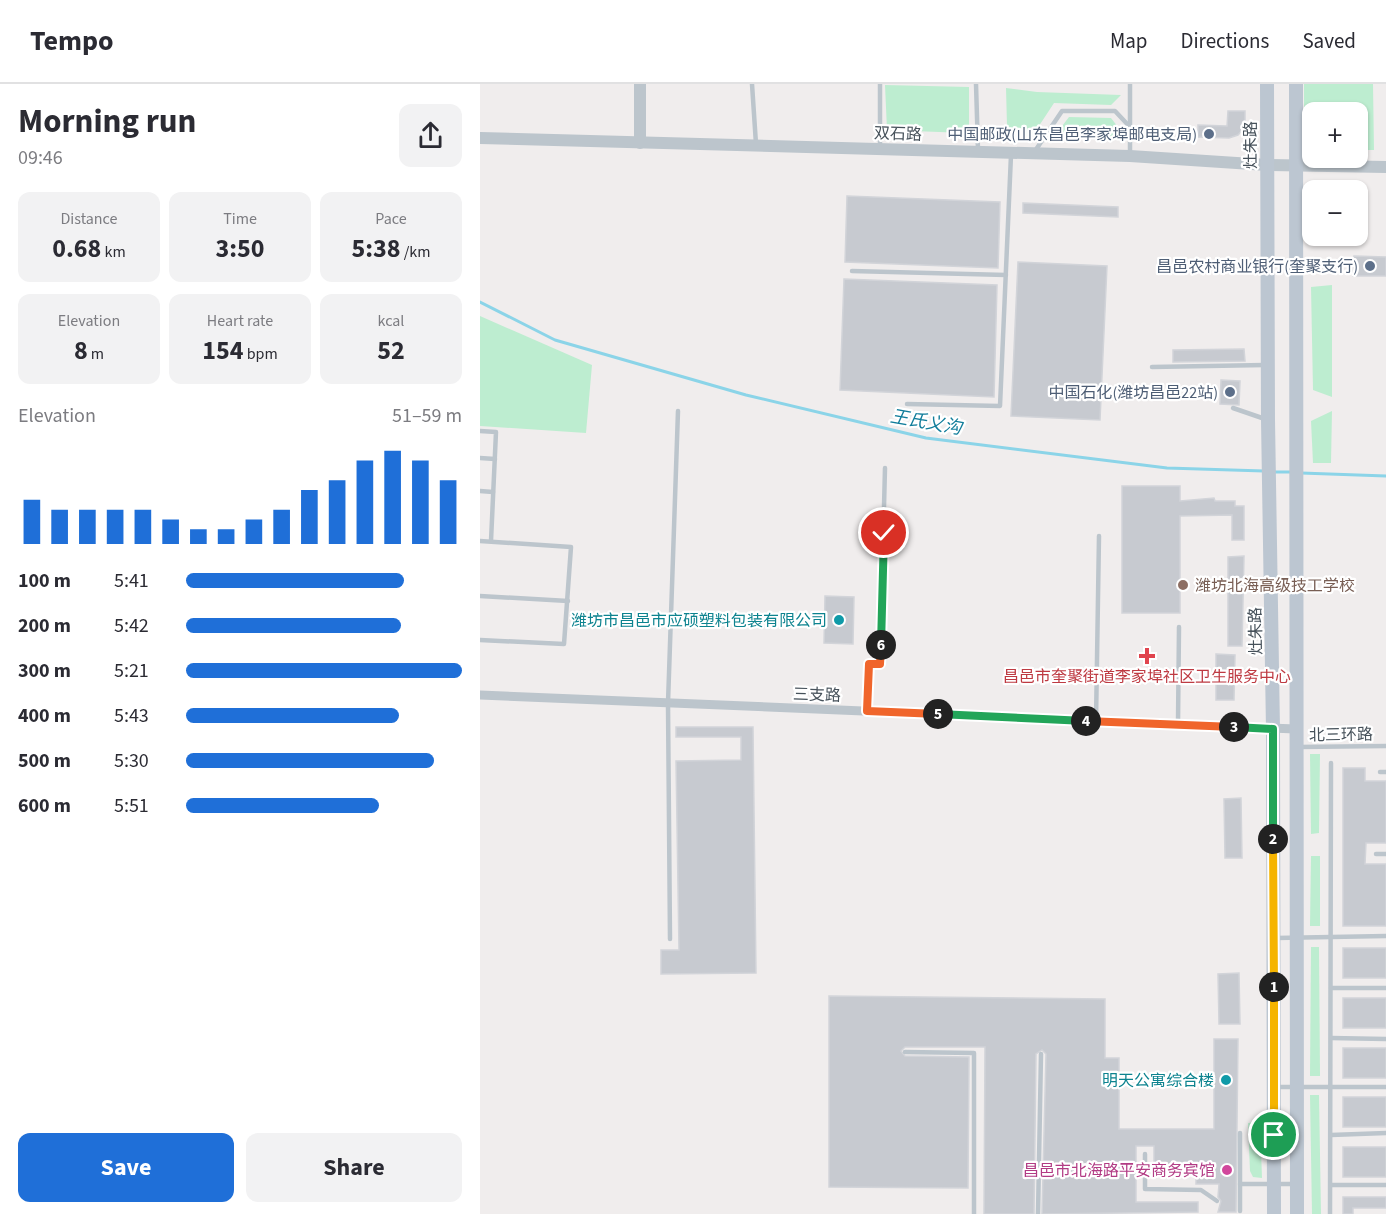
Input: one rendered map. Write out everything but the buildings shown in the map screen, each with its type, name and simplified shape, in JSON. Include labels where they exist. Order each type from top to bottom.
[{"type":"main road","name":"灶朱路","points":[[1266,84],[1273,729],[1274,1214]]},
{"type":"main road","points":[[1296,84],[1297,1214]]},
{"type":"street","points":[[640,84],[640,143]]},
{"type":"street","name":"双石路","points":[[480,138],[1130,156],[1267,165],[1386,167]]},
{"type":"street","name":"三支路","points":[[480,695],[1296,729]]},
{"type":"lane","points":[[752,84],[756,146]]},
{"type":"lane","points":[[880,84],[880,148]]},
{"type":"lane","points":[[976,84],[978,152]]},
{"type":"lane","points":[[1130,84],[1130,156]]},
{"type":"lane","points":[[1033,153],[1062,111],[1116,111],[1130,127]]},
{"type":"lane","points":[[907,404],[1000,406],[1011,153]]},
{"type":"lane","points":[[852,272],[1006,275]]},
{"type":"lane","points":[[1152,367],[1268,365]]},
{"type":"lane","points":[[1233,408],[1268,420]]},
{"type":"lane","points":[[670,939],[668,703],[678,411]]},
{"type":"lane","points":[[480,431],[496,432],[491,542]]},
{"type":"lane","points":[[480,458],[495,459]]},
{"type":"lane","points":[[867,711],[869,664],[880,664],[885,468]]},
{"type":"lane","points":[[480,491],[493,492]]},
{"type":"lane","points":[[1096,721],[1099,536]]},
{"type":"lane","points":[[480,541],[572,547],[564,644],[480,640]]},
{"type":"lane","points":[[480,596],[568,601]]},
{"type":"lane","points":[[1178,725],[1179,627]]},
{"type":"lane","name":"北三环路","points":[[1296,747],[1386,746]]},
{"type":"lane","points":[[1330,1214],[1331,763]]},
{"type":"lane","points":[[1376,854],[1386,854]]},
{"type":"lane","points":[[1274,938],[1386,936]]},
{"type":"lane","points":[[1331,988],[1386,988]]},
{"type":"lane","points":[[1331,1038],[1386,1039]]},
{"type":"lane","points":[[904,1052],[974,1053],[974,1214]]},
{"type":"lane","points":[[1038,1214],[1041,1054]]},
{"type":"lane","points":[[1274,1086],[1386,1087]]},
{"type":"lane","points":[[1240,1133],[1240,1211]]},
{"type":"lane","points":[[1330,1135],[1386,1133]]},
{"type":"lane","points":[[1146,1154],[1145,1189],[1201,1190],[1217,1201]]},
{"type":"lane","points":[[1240,1184],[1297,1184]]},
{"type":"lane","points":[[1330,1185],[1386,1185]]},
{"type":"green space","points":[[1304,84],[1373,84],[1374,150],[1368,150],[1368,102],[1304,102]]},
{"type":"green space","points":[[885,85],[969,87],[969,128],[965,133],[887,130]]},
{"type":"green space","points":[[1006,88],[1037,92],[1121,95],[1111,105],[1054,103],[1035,132],[1028,138],[993,136],[988,130],[1007,126]]},
{"type":"green space","points":[[1069,117],[1111,118],[1121,131],[1121,138],[1053,138]]},
{"type":"green space","points":[[1332,285],[1332,397],[1313,390],[1311,287]]},
{"type":"green space","points":[[480,316],[592,365],[586,433],[480,426]]},
{"type":"green space","points":[[1332,411],[1331,463],[1313,463],[1311,421]]},
{"type":"green space","points":[[1310,754],[1320,754],[1319,833],[1311,834]]},
{"type":"green space","points":[[1311,856],[1320,856],[1320,926],[1310,926]]},
{"type":"green space","points":[[1311,947],[1319,947],[1320,1076],[1310,1076]]},
{"type":"green space","points":[[1310,1095],[1319,1095],[1321,1214],[1312,1214]]},
{"type":"green space","points":[[1260,1122],[1262,1178],[1253,1177],[1250,1171],[1248,1123]]},
{"type":"waterway","name":"王氏义沟","points":[[480,302],[555,340],[746,395],[926,438],[1167,468],[1264,471]]},
{"type":"waterway","name":"王氏义沟","points":[[1274,472],[1291,472]]},
{"type":"waterway","name":"王氏义沟","points":[[1301,473],[1386,476]]},
{"type":"place","name":"中国邮政(山东昌邑李家埠邮电支局)","points":[[1209,134]]},
{"type":"place","name":"昌邑农村商业银行(奎聚支行)","points":[[1370,266]]},
{"type":"place","name":"中国石化(潍坊昌邑22站)","points":[[1230,392]]},
{"type":"place","name":"潍坊北海高级技工学校","points":[[1183,585]]},
{"type":"place","name":"潍坊市昌邑市应硕塑料包装有限公司","points":[[839,620]]},
{"type":"place","name":"昌邑市奎聚街道李家埠社区卫生服务中心","points":[[1147,656]]},
{"type":"place","name":"明天公寓综合楼","points":[[1226,1080]]},
{"type":"place","name":"昌邑市北海路平安商务宾馆","points":[[1227,1170]]},
{"type":"route","points":[[884,533],[880,664],[869,664],[867,711],[1273,729],[1274,1135]]}]
